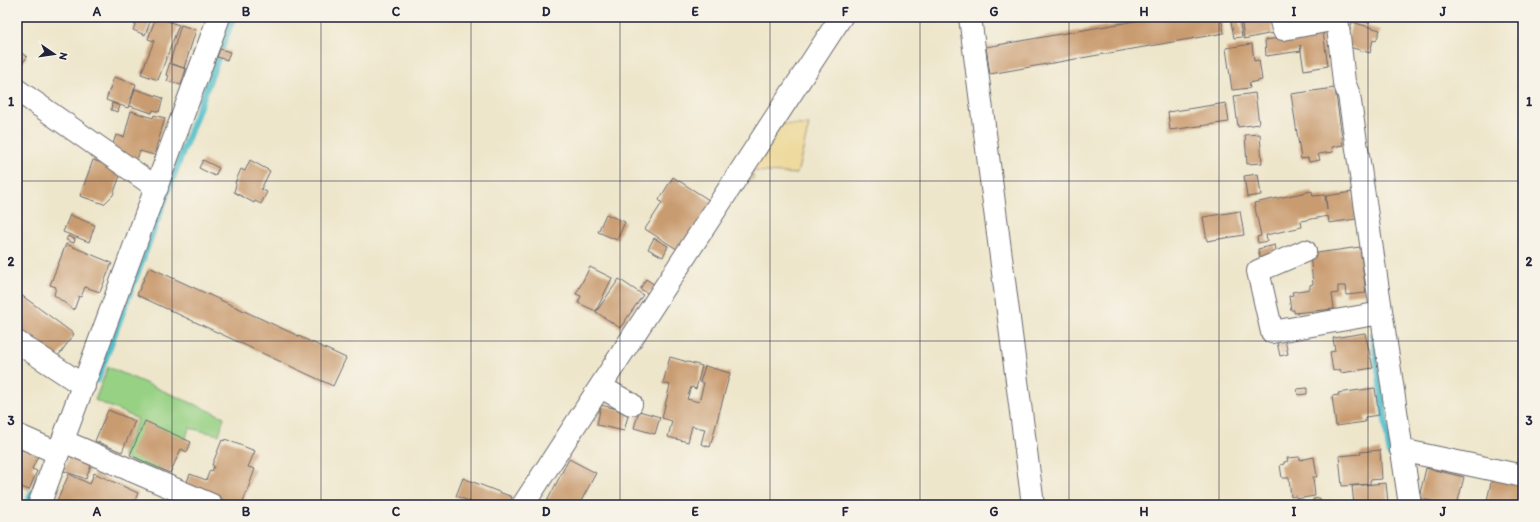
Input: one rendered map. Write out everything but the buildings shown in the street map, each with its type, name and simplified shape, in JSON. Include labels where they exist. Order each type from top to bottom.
[{"type":"street","points":[[39,505],[54,448],[151,184],[220,17]]},
{"type":"street","points":[[523,505],[841,17]]},
{"type":"street","points":[[970,17],[1033,505]]},
{"type":"street","points":[[1280,17],[1283,30],[1333,19],[1344,82],[1349,95],[1374,315],[1402,450],[1410,505]]},
{"type":"street","points":[[17,90],[151,184]]},
{"type":"street","points":[[1305,251],[1258,271],[1272,332],[1374,315]]},
{"type":"street","points":[[17,342],[78,382]]},
{"type":"street","points":[[601,387],[631,404]]},
{"type":"street","points":[[17,435],[212,505]]},
{"type":"street","points":[[1402,450],[1523,476]]},
{"type":"green space","points":[[108,367],[224,417],[219,435],[189,428],[182,451],[172,450],[159,478],[122,456],[138,419],[95,400]]},
{"type":"sand","points":[[776,124],[809,125],[797,174],[752,171],[754,178],[748,181],[742,177]]},
{"type":"waterway","points":[[97,380],[233,17]]},
{"type":"waterway","points":[[1374,335],[1390,454],[1392,455]]},
{"type":"waterway","points":[[28,505],[32,493]]}]
